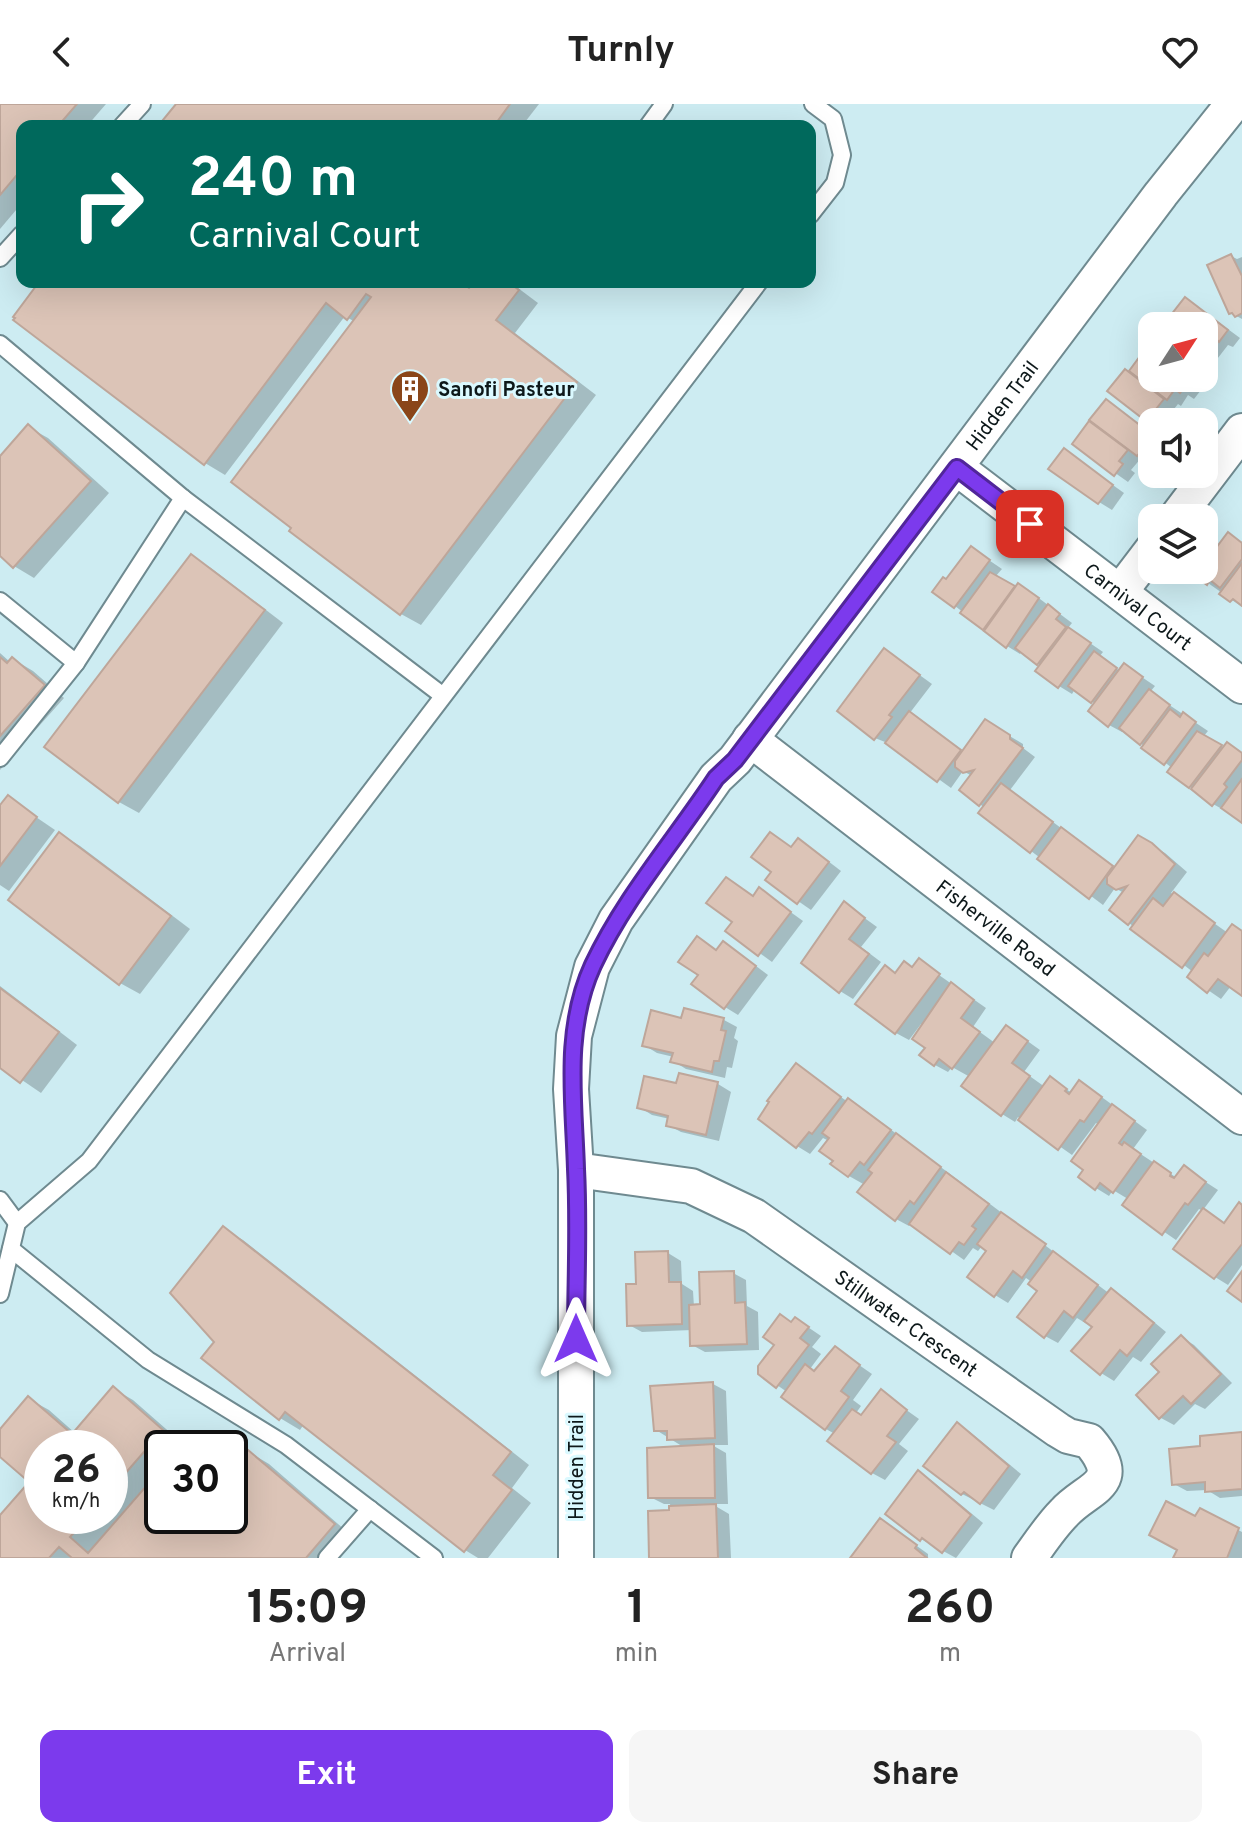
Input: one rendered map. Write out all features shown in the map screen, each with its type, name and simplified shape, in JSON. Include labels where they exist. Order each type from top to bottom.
[{"type":"street","name":"Hidden Trail","points":[[576,1558],[576,1170],[571,1089],[574,1036],[592,967],[616,920],[716,778],[735,760],[1233,104]]},
{"type":"street","points":[[1187,504],[1242,431]]},
{"type":"street","name":"Carnival Court","points":[[957,468],[1242,686]]},
{"type":"street","points":[[1120,592],[1138,568]]},
{"type":"street","name":"Fisherville Road","points":[[750,739],[1242,1117]]},
{"type":"street","name":"Stillwater Crescent","points":[[576,1170],[691,1186],[754,1216],[1058,1430],[1089,1441],[1103,1463],[1104,1475],[1099,1488],[1062,1514],[1029,1558]]},
{"type":"lane","points":[[127,120],[142,104]]},
{"type":"lane","points":[[816,207],[835,183],[842,155],[833,119],[820,106]]},
{"type":"lane","points":[[0,258],[16,241]]},
{"type":"lane","points":[[0,1294],[17,1223],[89,1161],[754,288]]},
{"type":"lane","points":[[0,344],[183,498],[442,695]]},
{"type":"lane","points":[[0,758],[76,663],[183,498]]},
{"type":"lane","points":[[0,601],[76,663]]},
{"type":"lane","points":[[0,1200],[17,1223]]},
{"type":"lane","points":[[11,1249],[148,1360],[286,1445],[434,1558]]},
{"type":"lane","points":[[327,1558],[370,1509]]},
{"type":"building","points":[[0,104],[77,104],[63,120],[16,120],[16,176],[0,195]]},
{"type":"building","points":[[176,104],[510,104],[498,120],[163,120]]},
{"type":"building","points":[[1231,254],[1242,276],[1242,313],[1235,317],[1229,314],[1207,265]]},
{"type":"building","name":"Sanofi Pasteur","points":[[35,288],[516,288],[519,290],[496,320],[577,382],[400,615],[289,531],[291,528],[231,482],[371,297],[366,294],[347,320],[326,303],[204,465],[13,317]]},
{"type":"building","points":[[1185,297],[1205,312],[1173,312]]},
{"type":"building","points":[[1218,322],[1228,330],[1218,341]]},
{"type":"building","points":[[1138,359],[1138,378],[1129,371]]},
{"type":"building","points":[[1125,369],[1138,379],[1138,392],[1155,392],[1164,399],[1157,408],[1138,408],[1138,415],[1107,391]]},
{"type":"building","points":[[1157,392],[1173,392],[1167,400]]},
{"type":"building","points":[[1106,399],[1138,424],[1138,455],[1137,456],[1089,420]]},
{"type":"building","points":[[1089,421],[1128,450],[1119,461],[1123,464],[1114,476],[1072,444]]},
{"type":"building","points":[[28,424],[91,481],[13,568],[0,556],[0,456]]},
{"type":"building","points":[[1064,448],[1113,485],[1098,504],[1048,469]]},
{"type":"building","points":[[1228,532],[1242,543],[1242,559],[1220,588],[1215,584],[1218,584],[1218,545]]},
{"type":"building","points":[[971,546],[990,560],[954,608],[932,592]]},
{"type":"building","points":[[191,554],[265,610],[118,803],[44,747]]},
{"type":"building","points":[[1242,563],[1242,606],[1219,594]]},
{"type":"building","points":[[990,572],[1015,586],[983,630],[960,613]]},
{"type":"building","points":[[1018,583],[1039,598],[1006,648],[984,631]]},
{"type":"building","points":[[1048,604],[1060,614],[1056,619],[1066,627],[1037,665],[1015,648]]},
{"type":"building","points":[[1068,627],[1091,643],[1058,688],[1035,671]]},
{"type":"building","points":[[884,648],[920,675],[874,740],[837,711]]},
{"type":"building","points":[[1094,651],[1117,668],[1091,703],[1068,686]]},
{"type":"building","points":[[0,657],[7,663],[12,657],[45,685],[0,736]]},
{"type":"building","points":[[1124,663],[1143,677],[1108,727],[1088,711]]},
{"type":"building","points":[[1149,689],[1170,705],[1140,745],[1119,728]]},
{"type":"building","points":[[1170,709],[1180,717],[1183,712],[1196,722],[1164,765],[1141,748]]},
{"type":"building","points":[[909,711],[961,750],[937,782],[885,743]]},
{"type":"building","points":[[985,719],[1010,735],[1010,739],[1023,748],[979,806],[959,790],[974,770],[963,773],[955,767],[955,761]]},
{"type":"building","points":[[1197,731],[1222,745],[1189,788],[1167,772]]},
{"type":"building","points":[[1227,742],[1242,753],[1242,760],[1212,806],[1191,789]]},
{"type":"building","points":[[1242,779],[1242,823],[1221,808]]},
{"type":"building","points":[[1001,783],[1053,822],[1030,853],[978,813]]},
{"type":"building","points":[[8,795],[37,817],[0,866],[0,805]]},
{"type":"building","points":[[1061,827],[1113,866],[1089,899],[1037,859]]},
{"type":"building","points":[[59,832],[171,916],[119,985],[8,900]]},
{"type":"building","points":[[770,832],[791,847],[798,838],[829,862],[797,904],[765,880],[771,872],[751,857]]},
{"type":"building","points":[[1138,835],[1175,864],[1128,925],[1109,910],[1127,886],[1116,890],[1107,884],[1107,877]]},
{"type":"building","points":[[726,877],[753,896],[759,887],[791,912],[758,956],[725,931],[732,922],[706,903]]},
{"type":"building","points":[[1174,892],[1215,923],[1182,968],[1130,929],[1153,898],[1163,906]]},
{"type":"building","points":[[844,901],[865,918],[849,939],[869,954],[839,993],[801,963]]},
{"type":"building","points":[[1232,924],[1242,931],[1242,996],[1218,979],[1207,993],[1187,977],[1204,953],[1208,956]]},
{"type":"building","points":[[697,936],[716,950],[723,941],[756,966],[724,1009],[691,984],[698,975],[678,962]]},
{"type":"building","points":[[919,958],[940,974],[895,1034],[855,1004],[885,965],[895,973],[904,961],[912,967]]},
{"type":"building","points":[[951,982],[974,1000],[961,1018],[980,1032],[952,1069],[939,1059],[934,1066],[919,1055],[925,1048],[912,1039]]},
{"type":"building","points":[[0,988],[59,1032],[20,1083],[0,1068]]},
{"type":"building","points":[[684,1008],[724,1018],[721,1030],[726,1031],[719,1061],[714,1061],[712,1072],[670,1062],[673,1053],[642,1046],[651,1010],[681,1018]]},
{"type":"building","points":[[1006,1025],[1028,1041],[1012,1063],[1030,1076],[1001,1116],[961,1086]]},
{"type":"building","points":[[796,1063],[841,1097],[812,1134],[809,1132],[796,1148],[758,1119],[767,1101]]},
{"type":"building","points":[[679,1073],[718,1082],[706,1135],[666,1126],[668,1116],[637,1108],[644,1076],[676,1083]]},
{"type":"building","points":[[1050,1076],[1069,1094],[1079,1080],[1102,1097],[1058,1150],[1018,1120]]},
{"type":"building","points":[[848,1098],[891,1130],[864,1165],[860,1162],[848,1177],[819,1151],[829,1138],[822,1133]]},
{"type":"building","points":[[1112,1104],[1135,1121],[1119,1143],[1122,1145],[1124,1142],[1141,1154],[1113,1193],[1100,1183],[1095,1190],[1078,1177],[1083,1170],[1071,1161]]},
{"type":"building","points":[[896,1133],[941,1167],[914,1204],[910,1201],[895,1221],[857,1192],[872,1173],[868,1170]]},
{"type":"building","points":[[1154,1161],[1174,1178],[1184,1165],[1206,1182],[1188,1205],[1185,1203],[1162,1235],[1122,1205]]},
{"type":"building","points":[[946,1172],[989,1204],[972,1226],[976,1229],[964,1245],[959,1242],[950,1254],[909,1224]]},
{"type":"building","points":[[1239,1202],[1242,1205],[1242,1244],[1214,1279],[1173,1249],[1203,1208],[1224,1223]]},
{"type":"building","points":[[1001,1212],[1046,1244],[1022,1278],[1013,1271],[994,1297],[967,1277],[986,1251],[977,1244]]},
{"type":"building","points":[[223,1226],[511,1452],[493,1475],[512,1490],[464,1552],[285,1412],[279,1420],[201,1358],[214,1342],[170,1293]]},
{"type":"building","points":[[668,1251],[669,1282],[681,1282],[682,1324],[627,1326],[626,1284],[636,1284],[635,1252]]},
{"type":"building","points":[[1053,1251],[1098,1285],[1073,1318],[1064,1311],[1044,1338],[1017,1317],[1037,1291],[1028,1284]]},
{"type":"building","points":[[734,1271],[735,1303],[745,1302],[747,1344],[690,1346],[689,1305],[700,1304],[699,1272]]},
{"type":"building","points":[[1242,1271],[1242,1302],[1227,1291]]},
{"type":"building","points":[[1111,1288],[1154,1323],[1127,1356],[1120,1350],[1100,1375],[1071,1351],[1092,1327],[1084,1321]]},
{"type":"building","points":[[780,1314],[791,1322],[795,1317],[809,1327],[800,1338],[809,1345],[776,1388],[758,1374],[758,1366],[774,1345],[763,1337]]},
{"type":"building","points":[[1181,1335],[1221,1374],[1191,1404],[1183,1396],[1159,1419],[1136,1395],[1159,1372],[1151,1364]]},
{"type":"building","points":[[835,1346],[860,1365],[841,1391],[849,1397],[825,1430],[781,1397],[805,1364],[814,1371]]},
{"type":"building","points":[[713,1382],[715,1438],[667,1440],[667,1431],[654,1431],[650,1386]]},
{"type":"building","points":[[113,1386],[163,1430],[144,1430],[144,1452],[128,1470],[128,1430],[75,1430]]},
{"type":"building","points":[[881,1389],[907,1410],[887,1436],[896,1442],[871,1474],[827,1441],[852,1409],[861,1415]]},
{"type":"building","points":[[28,1396],[67,1430],[24,1430],[24,1478],[0,1457],[0,1429]]},
{"type":"building","points":[[957,1422],[1009,1466],[980,1504],[964,1492],[961,1495],[923,1466]]},
{"type":"building","points":[[1242,1432],[1242,1489],[1205,1492],[1205,1482],[1172,1485],[1169,1449],[1200,1446],[1200,1436]]},
{"type":"building","points":[[714,1444],[715,1498],[648,1498],[647,1448]]},
{"type":"building","points":[[248,1450],[335,1524],[306,1558],[72,1558],[59,1547],[49,1558],[0,1558],[0,1515],[24,1488],[24,1534],[73,1534],[70,1537],[88,1553],[105,1534],[128,1534],[128,1507],[144,1489],[144,1534],[248,1534]]},
{"type":"building","points":[[918,1470],[971,1515],[942,1553],[922,1538],[920,1541],[885,1514]]},
{"type":"building","points":[[1166,1501],[1195,1516],[1200,1508],[1239,1528],[1227,1558],[1173,1558],[1177,1550],[1149,1535]]},
{"type":"building","points":[[716,1504],[718,1558],[649,1558],[648,1511],[669,1510],[669,1506]]},
{"type":"building","points":[[880,1518],[917,1545],[915,1548],[927,1558],[850,1558]]},
{"type":"place","name":"Sanofi Pasteur","points":[[410,423]]},
{"type":"route","points":[[576,1339],[576,1170],[571,1089],[574,1036],[592,967],[616,920],[716,778],[735,760],[957,468],[1030,524]]}]
